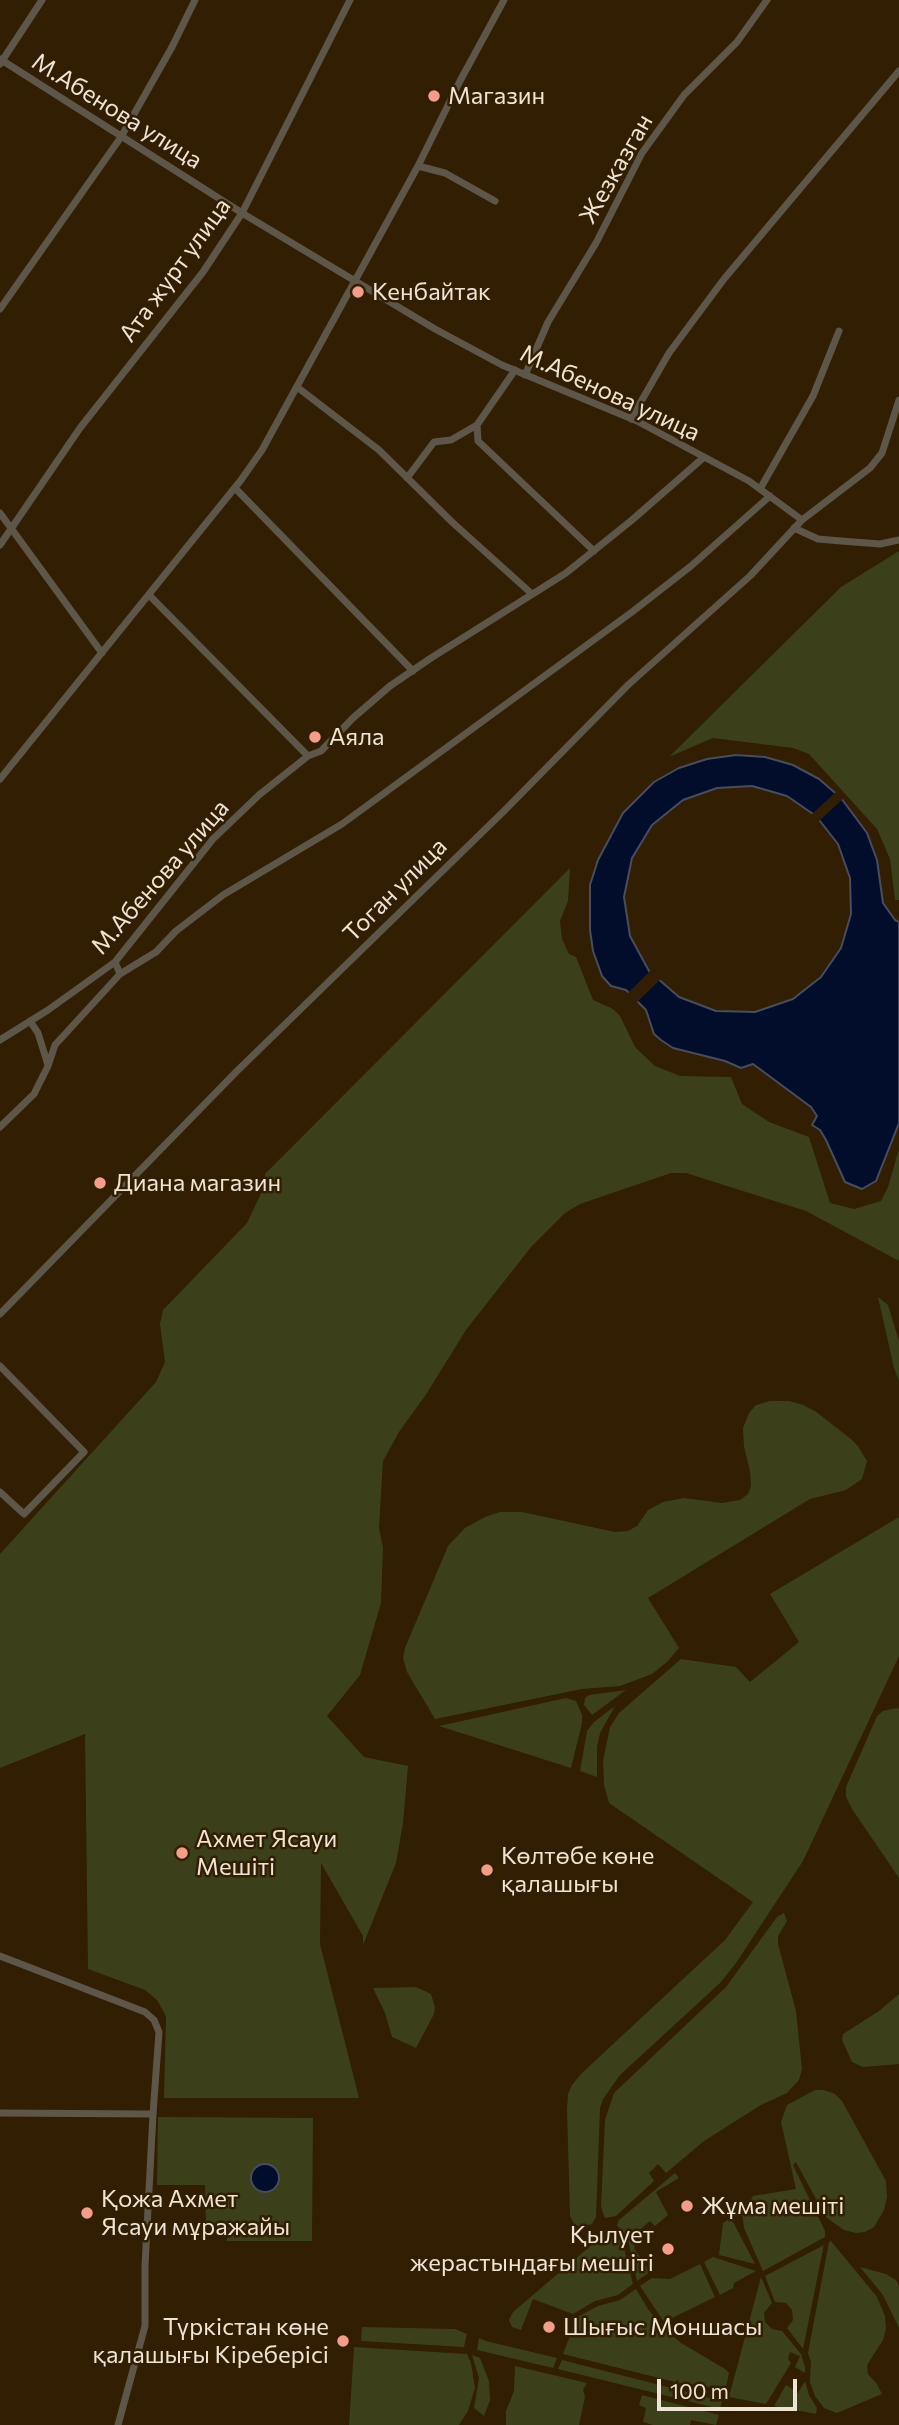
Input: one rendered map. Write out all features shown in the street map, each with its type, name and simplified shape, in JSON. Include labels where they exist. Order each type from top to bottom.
[{"type":"street","points":[[1,62],[42,0]]},
{"type":"street","points":[[0,309],[121,137],[195,0]]},
{"type":"street","name":"Ата журт улица","points":[[0,545],[80,428],[203,272],[242,213],[350,0]]},
{"type":"street","points":[[0,779],[235,488],[262,450],[418,166],[504,0]]},
{"type":"street","name":"Жезказган","points":[[526,375],[548,322],[596,243],[642,153],[684,95],[737,42],[767,0]]},
{"type":"street","name":"М.Абенова улица","points":[[1,62],[242,213],[435,329],[515,370],[631,419],[750,481],[802,520]]},
{"type":"street","points":[[631,419],[669,353],[724,279],[899,71]]},
{"type":"street","points":[[418,166],[445,173],[495,201]]},
{"type":"street","points":[[760,489],[813,396],[839,331]]},
{"type":"street","points":[[407,478],[434,442],[451,440],[477,425],[515,370]]},
{"type":"street","points":[[297,387],[379,450],[532,594]]},
{"type":"street","name":"Тоган улица","points":[[0,1314],[236,1072],[504,811],[628,685],[750,576],[802,520],[870,468],[882,453],[899,400]]},
{"type":"street","points":[[477,425],[478,441],[594,551]]},
{"type":"street","name":"М.Абенова улица","points":[[0,1040],[115,962],[214,839],[259,795],[308,756],[320,751],[353,718],[413,671],[566,573],[703,458]]},
{"type":"street","points":[[235,488],[413,671]]},
{"type":"street","points":[[0,1127],[34,1094],[55,1045],[120,974],[156,952],[176,931],[223,895],[342,824],[587,645],[691,566],[770,496]]},
{"type":"street","points":[[0,513],[102,653]]},
{"type":"street","points":[[794,528],[818,539],[880,544],[899,540]]},
{"type":"street","points":[[149,595],[308,756]]},
{"type":"street","points":[[115,962],[120,974]]},
{"type":"street","points":[[30,1021],[38,1033],[48,1066]]},
{"type":"street","points":[[0,1366],[84,1452],[24,1514],[0,1492]]},
{"type":"street","points":[[0,1956],[145,2012],[154,2020],[159,2032],[145,2266],[145,2326],[118,2425]]},
{"type":"street","points":[[0,2113],[153,2114]]},
{"type":"green space","points":[[899,551],[899,900],[895,900],[890,859],[877,829],[809,754],[793,748],[713,738],[669,757],[841,587]]},
{"type":"green space","points":[[570,868],[568,901],[560,921],[562,939],[569,954],[576,957],[593,1000],[613,1009],[620,1016],[635,1047],[655,1066],[680,1076],[731,1077],[742,1104],[769,1122],[809,1137],[830,1203],[854,1209],[881,1201],[899,1149],[899,1261],[806,1211],[686,1173],[671,1173],[580,1204],[565,1213],[531,1247],[466,1330],[383,1461],[379,1528],[383,1548],[381,1603],[360,1675],[327,1716],[364,1757],[408,1766],[396,1863],[363,1945],[363,1936],[321,1863],[320,1944],[359,2098],[164,2098],[166,2016],[157,2000],[145,1990],[88,1969],[85,1734],[0,1768],[0,1554],[156,1382],[165,1362],[160,1324],[163,1310],[247,1223],[265,1185],[265,1174]]},
{"type":"green space","points":[[878,1297],[888,1305],[899,1341],[899,1381],[894,1368]]},
{"type":"green space","points":[[770,1401],[789,1401],[803,1405],[851,1439],[867,1461],[862,1479],[846,1490],[810,1499],[648,1598],[679,1648],[652,1674],[620,1686],[582,1689],[435,1719],[407,1672],[403,1658],[448,1546],[465,1528],[500,1512],[522,1512],[615,1532],[628,1531],[637,1526],[648,1510],[663,1502],[684,1498],[722,1503],[740,1500],[748,1494],[751,1486],[743,1428],[749,1413],[756,1405]]},
{"type":"green space","points":[[899,1517],[899,1656],[803,1861],[736,1963],[720,1983],[620,2075],[603,2099],[600,2108],[596,2217],[592,2224],[580,2227],[574,2224],[570,2216],[567,2109],[572,2085],[725,1940],[753,1902],[609,1803],[604,1785],[603,1761],[610,1727],[619,1713],[681,1659],[736,1667],[750,1682],[799,1642],[770,1594]]},
{"type":"green space","points":[[626,1690],[592,1715],[584,1705],[585,1698],[589,1695]]},
{"type":"green space","points":[[566,1698],[576,1701],[582,1715],[571,1768],[439,1726]]},
{"type":"green space","points":[[615,1706],[600,1733],[597,1777],[580,1771],[587,1731]]},
{"type":"green space","points":[[897,1708],[899,1878],[846,1797],[846,1787],[877,1716],[883,1711]]},
{"type":"green space","points":[[784,1913],[787,1921],[778,1936],[778,1944],[796,2011],[802,2069],[799,2080],[787,2093],[761,2105],[704,2141],[666,2173],[658,2164],[649,2173],[654,2181],[616,2216],[605,2218],[601,2207],[605,2120],[614,2093],[726,1987],[777,1917]]},
{"type":"green space","points":[[416,1987],[431,1994],[435,2007],[416,2048],[392,2037],[385,2013],[373,1988]]},
{"type":"green space","points":[[899,1994],[899,2064],[863,2067],[852,2062],[842,2040],[843,2034],[879,2011]]},
{"type":"green space","points":[[815,2090],[835,2094],[842,2101],[886,2181],[884,2210],[874,2227],[865,2232],[844,2230],[827,2218],[796,2162],[793,2165],[825,2231],[825,2237],[763,2271],[744,2228],[742,2214],[753,2196],[796,2189],[781,2122],[787,2105]]},
{"type":"green space","points":[[158,2117],[313,2118],[312,2241],[227,2241],[227,2226],[206,2224],[205,2185],[157,2185]]},
{"type":"green space","points":[[675,2173],[679,2178],[656,2192],[668,2215],[655,2226],[650,2221],[636,2233],[638,2236],[634,2248],[650,2272],[637,2281],[628,2240],[617,2225],[619,2220]]},
{"type":"green space","points":[[731,2218],[755,2264],[719,2255],[723,2223]]},
{"type":"green space","points":[[612,2230],[622,2240],[633,2284],[618,2295],[595,2301],[573,2314],[533,2299],[521,2330],[512,2327],[509,2320],[513,2312]]},
{"type":"green space","points":[[831,2241],[877,2297],[885,2316],[886,2329],[883,2340],[867,2365],[868,2374],[882,2394],[837,2413],[824,2408],[815,2396],[810,2382],[811,2362],[808,2353]]},
{"type":"green space","points":[[824,2245],[803,2349],[787,2328],[793,2320],[792,2310],[786,2303],[775,2302],[765,2276]]},
{"type":"green space","points":[[713,2257],[756,2271],[734,2283],[733,2288],[720,2295],[704,2262]]},
{"type":"green space","points":[[700,2264],[715,2297],[664,2322],[640,2286],[652,2278],[670,2279]]},
{"type":"green space","points":[[860,2267],[886,2274],[896,2280],[899,2286],[899,2328],[883,2295]]},
{"type":"green space","points":[[761,2277],[772,2303],[764,2313],[765,2322],[772,2329],[782,2331],[801,2354],[805,2367],[805,2373],[795,2367],[800,2356],[790,2352],[788,2359],[791,2363],[766,2404],[729,2397]]},
{"type":"green space","points":[[636,2289],[662,2327],[681,2343],[729,2373],[725,2392],[563,2354],[577,2317],[598,2306],[620,2300]]},
{"type":"green space","points":[[362,2327],[455,2329],[467,2334],[464,2347],[361,2341]]},
{"type":"green space","points":[[479,2338],[557,2358],[553,2368],[477,2350]]},
{"type":"green space","points":[[354,2347],[467,2354],[475,2388],[468,2411],[459,2425],[349,2425]]},
{"type":"green space","points":[[472,2355],[480,2358],[489,2381],[490,2400],[484,2416],[474,2408],[479,2378]]},
{"type":"green space","points":[[562,2360],[722,2401],[720,2409],[558,2369]]},
{"type":"green space","points":[[515,2366],[587,2383],[583,2390],[585,2397],[579,2425],[506,2425],[506,2411],[514,2391]]},
{"type":"green space","points":[[805,2381],[817,2408],[816,2414],[774,2406],[786,2385],[798,2393]]},
{"type":"green space","points":[[642,2395],[719,2415],[716,2425],[691,2420],[690,2425],[653,2425],[643,2422],[646,2408],[639,2405]]},
{"type":"water","points":[[736,755],[765,757],[793,765],[819,779],[841,798],[867,833],[877,860],[883,903],[899,922],[899,1123],[876,1181],[862,1189],[845,1182],[826,1140],[820,1130],[812,1125],[817,1116],[811,1107],[753,1064],[741,1068],[725,1061],[673,1048],[654,1034],[646,1010],[626,990],[611,986],[602,976],[593,951],[590,930],[590,885],[598,860],[623,813],[654,782],[679,768],[707,759]],"holes":[[[752,786],[787,796],[816,816],[838,844],[850,878],[851,914],[841,948],[821,977],[793,999],[755,1012],[716,1011],[679,997],[649,971],[630,936],[624,897],[632,858],[652,825],[683,800],[717,788]]]},
{"type":"water","points":[[265,2164],[275,2168],[279,2178],[275,2188],[265,2192],[255,2188],[251,2178],[255,2168]]},
{"type":"pier","points":[[838,790],[845,797],[817,823],[810,816]]},
{"type":"pier","points":[[652,969],[662,978],[635,1004],[626,995]]},
{"type":"place","name":"Магазин","points":[[434,96]]},
{"type":"place","name":"Кенбайтак","points":[[358,292]]},
{"type":"place","name":"Аяла","points":[[315,737]]},
{"type":"place","name":"Диана магазин","points":[[100,1183]]},
{"type":"place","name":"Ахмет Ясауи Мешіті","points":[[182,1853]]},
{"type":"place","name":"Көлтөбе көне қалашығы","points":[[487,1870]]},
{"type":"place","name":"Жұма мешіті","points":[[687,2206]]},
{"type":"place","name":"Қожа Ахмет Ясауи мұражайы","points":[[87,2213]]},
{"type":"place","name":"Қылует жерастындағы мешіті","points":[[668,2249]]},
{"type":"place","name":"Шығыс Моншасы","points":[[549,2327]]},
{"type":"place","name":"Түркістан көне қалашығы Кіреберісі","points":[[343,2341]]}]
